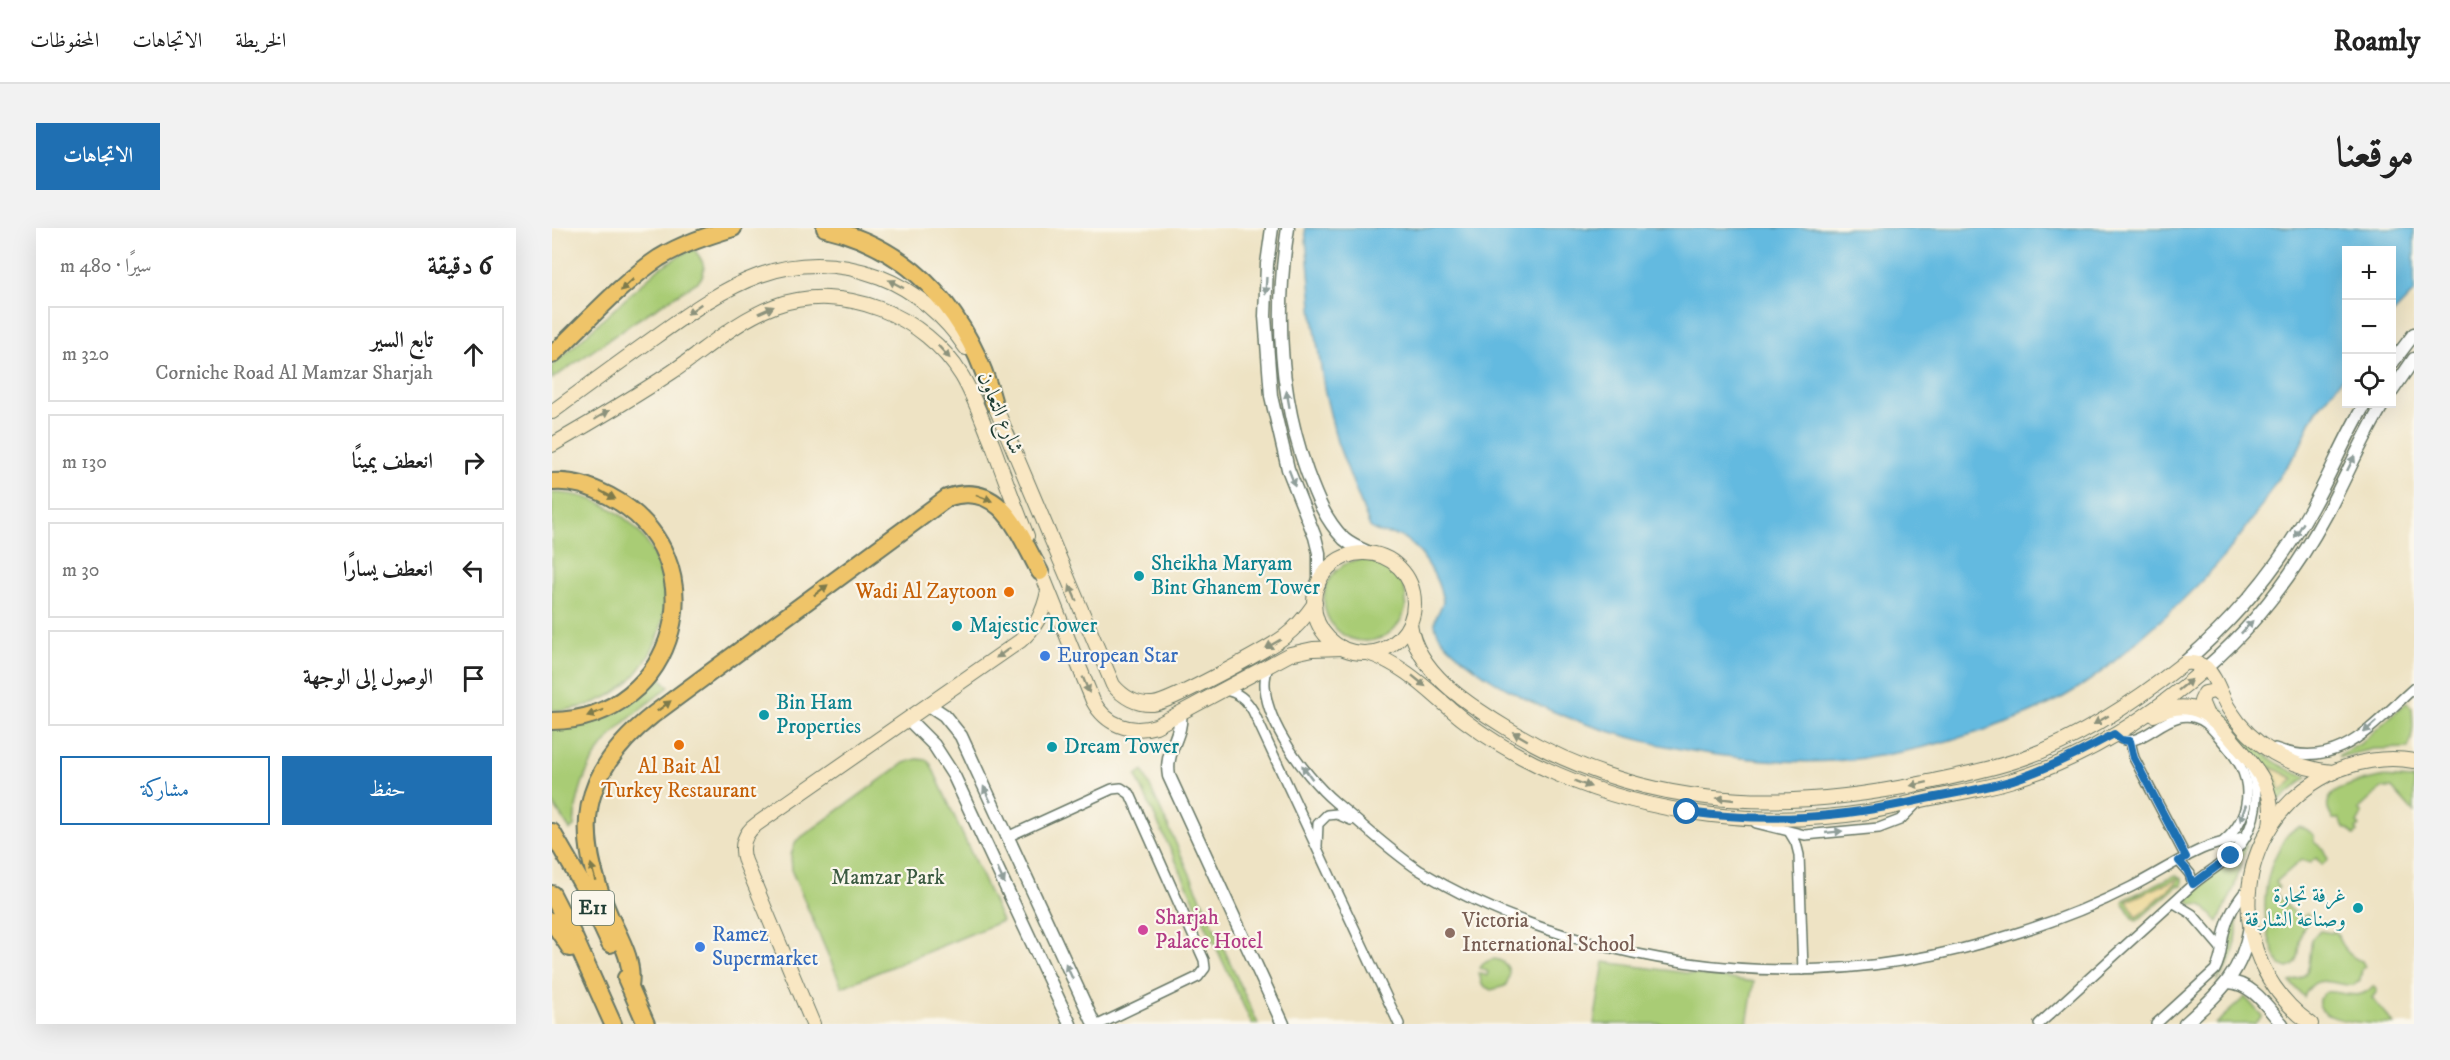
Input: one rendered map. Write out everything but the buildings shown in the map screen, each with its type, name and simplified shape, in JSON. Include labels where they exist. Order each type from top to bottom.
[{"type":"highway","points":[[552,355],[633,279],[659,258],[694,240],[733,228]]},
{"type":"highway","points":[[825,228],[849,235],[891,255],[934,290],[956,316],[968,335],[978,355],[994,404]]},
{"type":"highway","points":[[552,482],[592,487],[618,501],[641,519],[651,530],[666,555],[674,583],[675,597],[673,626],[669,640],[663,655],[643,682],[622,700],[596,713],[575,719],[552,721]]},
{"type":"highway","points":[[630,986],[630,964],[598,888],[588,838],[588,822],[594,787],[602,769],[621,743],[654,714],[947,498],[968,493],[990,498],[999,505],[1012,522],[1040,572]]},
{"type":"highway","name":"E11","points":[[552,832],[582,884],[646,1024]]},
{"type":"highway","name":"E11","points":[[552,894],[613,1024]]},
{"type":"highway","points":[[552,921],[597,988]]},
{"type":"main road","name":"شارع التعاون","points":[[552,412],[721,292],[758,275],[802,264],[824,264],[862,271],[885,279],[917,297],[948,325],[977,366],[1113,685],[1122,695],[1134,701],[1155,704]]},
{"type":"main road","name":"شارع التعاون","points":[[552,445],[672,372],[726,333],[759,313],[777,305],[796,301],[831,299],[863,304],[896,315],[912,324],[940,348],[957,368],[978,407],[1040,572],[1093,701],[1102,714],[1119,726],[1133,730],[1144,729],[1162,724],[1283,657],[1305,650],[1342,648]]},
{"type":"main road","points":[[2205,668],[2165,701],[2114,734],[2065,760],[2019,779],[1842,815],[1788,819],[1736,817],[1662,807],[1609,793],[1558,774],[1509,750],[1467,722],[1423,684],[1396,665],[1368,653],[1342,648],[1320,627],[1315,603],[1319,584],[1332,566],[1344,558],[1358,554],[1372,554],[1393,563],[1408,580],[1414,602],[1410,624],[1413,641],[1427,665],[1474,706],[1518,735],[1565,759],[1615,777],[1667,791],[1763,802],[1815,800],[1867,794],[1949,778],[2022,759],[2072,736],[2120,709],[2184,663],[2198,663],[2205,668],[2210,673],[2232,714],[2257,741],[2274,754],[2293,763],[2333,772]]},
{"type":"main road","points":[[813,1024],[745,861],[742,850],[744,839],[757,824],[1026,636],[1041,616],[1048,591]]},
{"type":"main road","points":[[1162,724],[1155,715],[1155,704],[1171,698],[1274,644],[1299,624],[1315,603]]},
{"type":"main road","points":[[1368,653],[1390,646],[1401,637],[1410,624]]},
{"type":"main road","points":[[2206,713],[2201,702],[2205,693],[2215,691],[2223,698]]},
{"type":"main road","points":[[2130,724],[2177,707],[2206,713],[2220,724],[2258,769],[2269,793],[2270,828]]},
{"type":"main road","points":[[2120,709],[2130,724]]},
{"type":"main road","points":[[2311,1024],[2293,1010],[2271,982],[2256,950],[2250,927],[2249,887],[2257,854],[2270,828],[2297,795],[2333,772],[2371,760],[2414,761]]},
{"type":"street","points":[[1272,228],[1267,264],[1265,316],[1271,396],[1288,469],[1315,537],[1319,553],[1319,584]]},
{"type":"street","points":[[1288,228],[1281,291],[1281,341],[1286,390],[1296,438],[1312,486],[1328,519],[1345,539],[1372,554]]},
{"type":"street","points":[[2396,357],[2414,334]]},
{"type":"street","points":[[2396,384],[2414,359]]},
{"type":"street","points":[[2184,663],[2241,609],[2274,568],[2313,505],[2363,408]]},
{"type":"street","points":[[2205,668],[2265,607],[2296,564],[2326,515],[2381,408]]},
{"type":"street","points":[[1269,665],[1264,685],[1274,716],[1299,762],[1328,795],[1404,860],[1494,909],[1541,928],[1604,946],[1672,961],[1727,969],[1803,970],[1902,961],[1960,949],[2011,935],[2100,902],[2206,848],[2246,836]]},
{"type":"street","points":[[2257,741],[2294,754],[2313,756],[2331,752],[2356,740],[2414,688]]},
{"type":"street","points":[[1224,690],[1238,694],[1249,704],[1399,1024]]},
{"type":"street","points":[[929,705],[944,715],[961,736],[1094,1024]]},
{"type":"street","points":[[1180,714],[1180,723],[1168,754],[1169,776],[1283,1024]]},
{"type":"street","points":[[2114,734],[2121,740],[2138,739],[2169,720],[2180,717],[2201,721],[2214,731],[2240,764],[2247,787],[2246,803],[2241,819],[2233,833],[2221,844]]},
{"type":"street","points":[[908,719],[934,745],[954,776],[1070,1024]]},
{"type":"street","points":[[2130,741],[2134,758],[2193,884]]},
{"type":"street","points":[[2038,1024],[2193,884],[2231,856],[2246,836],[2253,817],[2256,796],[2254,775],[2247,756]]},
{"type":"street","points":[[1007,837],[1112,789],[1121,788],[1130,794],[1205,965],[1203,974],[1198,977],[1100,1024]]},
{"type":"street","points":[[1317,850],[1316,833],[1329,803],[1328,795]]},
{"type":"street","points":[[1736,817],[1780,828],[1790,833],[1810,835],[1887,826],[1900,820],[1920,800]]},
{"type":"street","points":[[1302,817],[1342,815],[1364,827]]},
{"type":"street","points":[[1790,833],[1799,855],[1803,970]]},
{"type":"street","points":[[1799,855],[1810,835]]},
{"type":"street","points":[[2156,1024],[2218,965],[2230,915],[2249,887]]},
{"type":"street","points":[[2174,903],[2192,914],[2222,948]]},
{"type":"street","points":[[2174,1024],[2188,1021],[2228,982],[2242,956],[2250,927]]},
{"type":"street","points":[[2228,982],[2250,989],[2282,1024]]},
{"type":"green space","points":[[693,248],[704,268],[699,281],[637,320],[552,379],[552,366],[659,268]]},
{"type":"green space","points":[[552,493],[583,497],[611,508],[634,526],[651,549],[661,575],[664,604],[659,633],[645,662],[632,678],[617,691],[599,701],[566,710],[552,710]]},
{"type":"green space","points":[[1365,559],[1381,562],[1394,571],[1403,584],[1406,600],[1403,616],[1394,629],[1381,638],[1365,641],[1349,638],[1336,629],[1327,616],[1324,600],[1327,584],[1336,571],[1349,562]]},
{"type":"green space","points":[[658,675],[669,687],[632,716],[603,745],[583,781],[577,802],[574,827],[570,830],[552,802],[552,728],[583,725],[612,715],[637,698]]},
{"type":"green space","points":[[2213,696],[2243,733],[2265,755],[2278,764],[2307,777],[2278,801],[2266,773],[2250,748],[2207,705],[2207,699]],"holes":[[[2272,768],[2294,779],[2281,791]]]},
{"type":"green space","points":[[2407,702],[2412,708],[2413,724],[2408,748],[2373,749],[2340,757],[2339,755],[2360,744]]},
{"type":"green space","name":"Mamzar Park","points":[[917,759],[927,760],[931,765],[1002,921],[842,987],[792,872],[791,855],[796,841],[904,763]]},
{"type":"green space","points":[[1143,771],[1258,1024],[1252,1024],[1136,776]]},
{"type":"green space","points":[[2380,777],[2414,779],[2414,813],[2392,788],[2382,788],[2358,810],[2362,814],[2357,823],[2360,826],[2356,829],[2358,832],[2354,835],[2345,829],[2339,819],[2333,819],[2328,809],[2328,801],[2333,794],[2351,784]]},
{"type":"green space","points":[[2299,827],[2314,835],[2314,842],[2323,849],[2328,859],[2322,865],[2316,858],[2310,863],[2301,860],[2276,882],[2279,887],[2275,893],[2300,919],[2307,914],[2311,920],[2302,933],[2297,960],[2288,968],[2280,965],[2273,951],[2266,921],[2266,890],[2273,861],[2285,838]]},
{"type":"green space","points":[[2247,844],[2234,888],[2218,922],[2202,905],[2191,904],[2186,898]]},
{"type":"green space","points":[[2175,875],[2182,878],[2182,886],[2177,886],[2137,921],[2123,903],[2124,900]],"holes":[[[2177,879],[2176,883],[2137,917],[2128,901]]]},
{"type":"green space","points":[[2236,917],[2237,935],[2233,951],[2217,981],[2227,958],[2230,929]]},
{"type":"green space","points":[[2320,931],[2332,933],[2333,931],[2338,934],[2346,950],[2362,961],[2365,967],[2362,969],[2360,980],[2354,985],[2320,981],[2309,989],[2304,997],[2290,982],[2298,980],[2307,971],[2312,939]]},
{"type":"green space","points":[[1495,959],[1504,963],[1509,977],[1505,986],[1491,990],[1482,985],[1479,973],[1487,976],[1488,972],[1480,968],[1486,962]]},
{"type":"green space","points":[[1604,962],[1754,982],[1747,1024],[1594,1024]]},
{"type":"green space","points":[[2373,986],[2377,991],[2372,998],[2394,1024],[2348,1021],[2335,1018],[2320,1007],[2319,999],[2325,992],[2356,995],[2362,994]]},
{"type":"green space","points":[[2245,997],[2262,1016],[2254,1024],[2215,1024]]},
{"type":"sand","points":[[2271,767],[2294,779],[2281,791]]},
{"type":"sand","points":[[2178,879],[2176,883],[2137,917],[2127,901]]},
{"type":"water","points":[[1305,228],[2414,228],[2414,292],[2396,311],[2396,246],[2342,246],[2342,378],[2313,417],[2297,452],[2280,474],[2248,526],[2217,565],[2182,601],[2093,678],[2030,713],[1946,742],[1871,757],[1834,761],[1742,758],[1692,751],[1592,726],[1546,708],[1504,687],[1467,662],[1447,645],[1439,635],[1435,624],[1443,601],[1441,592],[1423,556],[1402,537],[1378,532],[1370,527],[1337,442],[1325,393],[1313,317]]},
{"type":"place","name":"Sheikha Maryam Bint Ghanem Tower","points":[[1139,576]]},
{"type":"place","name":"Wadi Al Zaytoon","points":[[1009,592]]},
{"type":"place","name":"Majestic Tower","points":[[957,626]]},
{"type":"place","name":"European Star","points":[[1045,656]]},
{"type":"place","name":"Bin Ham Properties","points":[[764,715]]},
{"type":"place","name":"Al Bait Al Turkey Restaurant","points":[[679,745]]},
{"type":"place","name":"Dream Tower","points":[[1052,747]]},
{"type":"place","name":"غرفة تجارة وصناعة الشارقة","points":[[2358,908]]},
{"type":"place","name":"Sharjah Palace Hotel","points":[[1143,930]]},
{"type":"place","name":"Victoria International School","points":[[1450,933]]},
{"type":"place","name":"Ramez Supermarket","points":[[700,947]]},
{"type":"route","points":[[1687,812],[1788,819],[1868,812],[2019,779],[2065,760],[2114,734],[2121,740],[2130,741],[2134,758],[2186,857],[2179,861],[2187,870],[2193,884],[2231,856]]}]
